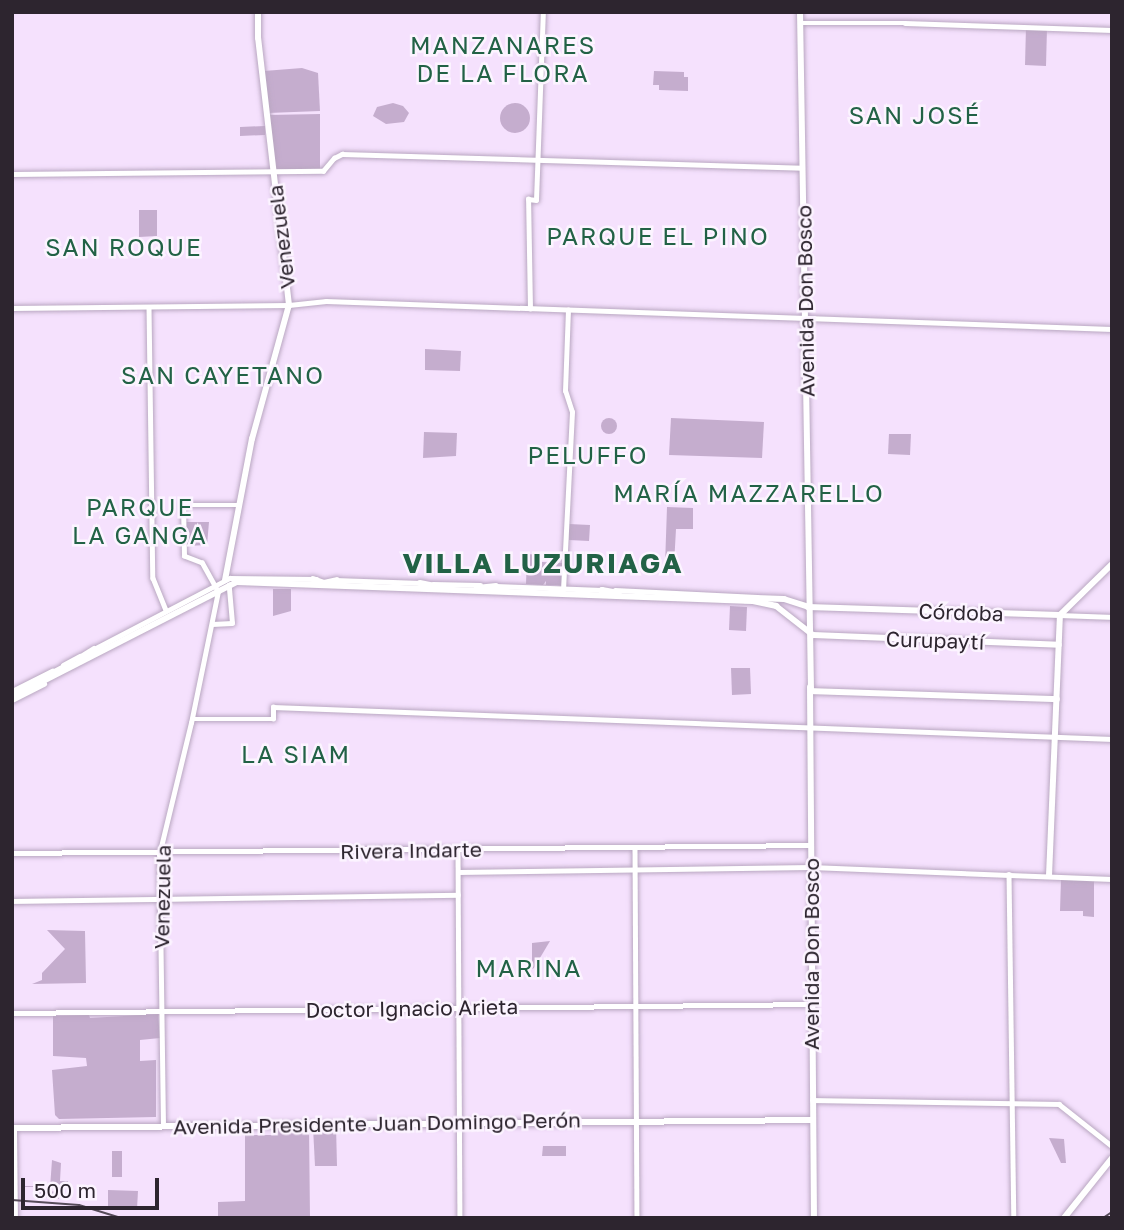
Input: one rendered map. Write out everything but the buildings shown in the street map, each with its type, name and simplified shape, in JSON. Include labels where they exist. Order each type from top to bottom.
[{"type":"main road","name":"Venezuela","points":[[228,583],[238,505],[257,420],[289,305],[258,12]]},
{"type":"main road","name":"Avenida Don Bosco","points":[[800,12],[810,590],[814,1218]]},
{"type":"main road","points":[[1049,876],[1060,615],[1112,566]]},
{"type":"main road","points":[[313,579],[324,583],[337,580]]},
{"type":"main road","points":[[12,696],[166,612],[216,588],[240,580],[761,600],[803,597],[810,590]]},
{"type":"main road","points":[[228,583],[602,591],[638,596]]},
{"type":"main road","points":[[396,590],[417,586],[437,587]]},
{"type":"main road","points":[[473,588],[496,586]]},
{"type":"main road","points":[[12,696],[28,691],[216,588]]},
{"type":"main road","points":[[672,601],[689,596]]},
{"type":"main road","name":"Córdoba","points":[[784,599],[809,607],[1060,615]]},
{"type":"main road","points":[[761,600],[776,606],[810,633]]},
{"type":"main road","name":"Curupaytí","points":[[810,633],[1059,645]]},
{"type":"main road","points":[[73,662],[94,649]]},
{"type":"main road","points":[[811,691],[1057,699]]},
{"type":"main road","name":"Avenida Presidente Juan Domingo Perón","points":[[13,1128],[813,1120]]},
{"type":"main road","points":[[13,1128],[15,1218]]},
{"type":"main road","points":[[1064,1218],[1112,1158]]},
{"type":"street","points":[[530,309],[528,199],[536,200],[543,12]]},
{"type":"street","points":[[801,23],[905,23],[1112,30]]},
{"type":"street","points":[[12,174],[324,170],[334,158],[342,154],[803,168]]},
{"type":"street","points":[[12,308],[289,305],[326,301],[1112,329]]},
{"type":"street","points":[[12,696],[166,612],[155,587],[152,564],[154,505],[149,307]]},
{"type":"street","points":[[560,592],[572,412],[565,391],[568,310]]},
{"type":"street","points":[[28,691],[216,588],[202,563],[184,556],[183,505],[238,505]]},
{"type":"street","points":[[228,583],[243,576],[417,586],[496,586],[672,601],[761,600]]},
{"type":"street","points":[[228,583],[396,590],[560,592]]},
{"type":"street","points":[[212,624],[232,623],[228,583]]},
{"type":"street","name":"Venezuela","points":[[163,1125],[159,852],[192,719],[212,624],[216,588]]},
{"type":"street","points":[[602,591],[689,596]]},
{"type":"street","name":"Córdoba","points":[[1060,615],[1112,617]]},
{"type":"street","points":[[192,719],[273,719],[273,707],[1112,738]]},
{"type":"street","name":"Rivera Indarte","points":[[12,853],[810,845]]},
{"type":"street","points":[[635,847],[637,1218]]},
{"type":"street","points":[[458,849],[460,1218]]},
{"type":"street","points":[[458,872],[811,867],[1112,879]]},
{"type":"street","points":[[1009,874],[1014,1218]]},
{"type":"street","points":[[12,901],[458,895]]},
{"type":"street","name":"Doctor Ignacio Arieta","points":[[12,1013],[812,1004]]},
{"type":"street","points":[[812,1100],[1059,1104],[1112,1146]]},
{"type":"shaded area","points":[[1026,27],[1047,28],[1046,66],[1025,65]]},
{"type":"shaded area","points":[[302,68],[318,73],[320,111],[268,113],[264,71]]},
{"type":"shaded area","points":[[654,71],[684,72],[684,77],[688,77],[688,91],[659,90],[659,85],[653,85]]},
{"type":"shaded area","points":[[393,103],[403,106],[409,113],[404,122],[386,124],[373,116],[377,107]]},
{"type":"shaded area","points":[[515,103],[526,107],[530,118],[526,129],[515,133],[504,129],[500,118],[504,107]]},
{"type":"shaded area","points":[[320,114],[320,170],[274,169],[268,115]]},
{"type":"shaded area","points":[[265,126],[265,135],[240,136],[240,127]]},
{"type":"shaded area","points":[[139,210],[157,210],[157,236],[139,237]]},
{"type":"shaded area","points":[[425,349],[461,351],[460,371],[425,370]]},
{"type":"shaded area","points":[[606,418],[612,418],[617,426],[615,432],[606,434],[601,429],[601,423]]},
{"type":"shaded area","points":[[671,418],[764,422],[762,458],[669,455]]},
{"type":"shaded area","points":[[424,432],[457,433],[456,456],[423,458]]},
{"type":"shaded area","points":[[889,434],[911,434],[910,455],[888,454]]},
{"type":"shaded area","points":[[667,507],[693,508],[693,529],[676,529],[674,565],[665,565]]},
{"type":"shaded area","points":[[186,522],[209,522],[207,545],[186,546]]},
{"type":"shaded area","points":[[569,524],[590,525],[589,541],[569,540]]},
{"type":"shaded area","points":[[527,554],[542,555],[542,562],[563,563],[563,585],[546,585],[546,581],[543,585],[526,584]]},
{"type":"shaded area","points":[[273,589],[291,589],[291,611],[273,616]]},
{"type":"shaded area","points":[[730,606],[747,607],[746,631],[729,630]]},
{"type":"shaded area","points":[[731,668],[750,668],[751,694],[732,695]]},
{"type":"shaded area","points":[[1061,879],[1094,880],[1094,917],[1083,916],[1083,911],[1060,911]]},
{"type":"shaded area","points":[[47,930],[85,931],[86,983],[32,984],[42,980],[42,973],[65,949]]},
{"type":"shaded area","points":[[550,941],[534,968],[532,969],[532,943]]},
{"type":"shaded area","points":[[158,1014],[160,1038],[140,1040],[140,1061],[156,1060],[156,1117],[59,1119],[55,1115],[52,1070],[87,1066],[86,1058],[53,1056],[53,1016],[89,1015],[90,1018]]},
{"type":"shaded area","points":[[336,1126],[337,1166],[315,1166],[313,1127]]},
{"type":"shaded area","points":[[277,1127],[309,1127],[310,1218],[218,1218],[218,1202],[245,1201],[245,1135],[277,1135]]},
{"type":"shaded area","points":[[1049,1138],[1064,1139],[1066,1163],[1061,1163]]},
{"type":"shaded area","points":[[543,1146],[566,1146],[566,1156],[542,1156]]},
{"type":"shaded area","points":[[112,1151],[122,1151],[122,1177],[112,1177]]},
{"type":"shaded area","points":[[52,1160],[61,1163],[60,1181],[68,1181],[68,1188],[50,1188]]},
{"type":"shaded area","points":[[24,1178],[25,1186],[45,1186],[46,1192],[59,1191],[59,1199],[34,1196],[34,1187],[25,1187],[23,1190]]},
{"type":"shaded area","points":[[108,1190],[138,1191],[137,1209],[108,1209]]},
{"type":"railway","points":[[12,1200],[79,1205],[121,1218]]},
{"type":"railway","points":[[1103,1218],[1112,1212]]},
{"type":"district","name":"MANZANARES DE LA FLORA","points":[[503,59]]},
{"type":"district","name":"SAN JOSÉ","points":[[915,115]]},
{"type":"district","name":"PARQUE EL PINO","points":[[658,236]]},
{"type":"district","name":"SAN ROQUE","points":[[124,247]]},
{"type":"district","name":"SAN CAYETANO","points":[[223,375]]},
{"type":"district","name":"PELUFFO","points":[[588,455]]},
{"type":"district","name":"MARÍA MAZZARELLO","points":[[749,493]]},
{"type":"district","name":"PARQUE LA GANGA","points":[[140,521]]},
{"type":"district","name":"VILLA LUZURIAGA","points":[[543,563]]},
{"type":"district","name":"LA SIAM","points":[[296,754]]},
{"type":"district","name":"MARINA","points":[[529,968]]}]
